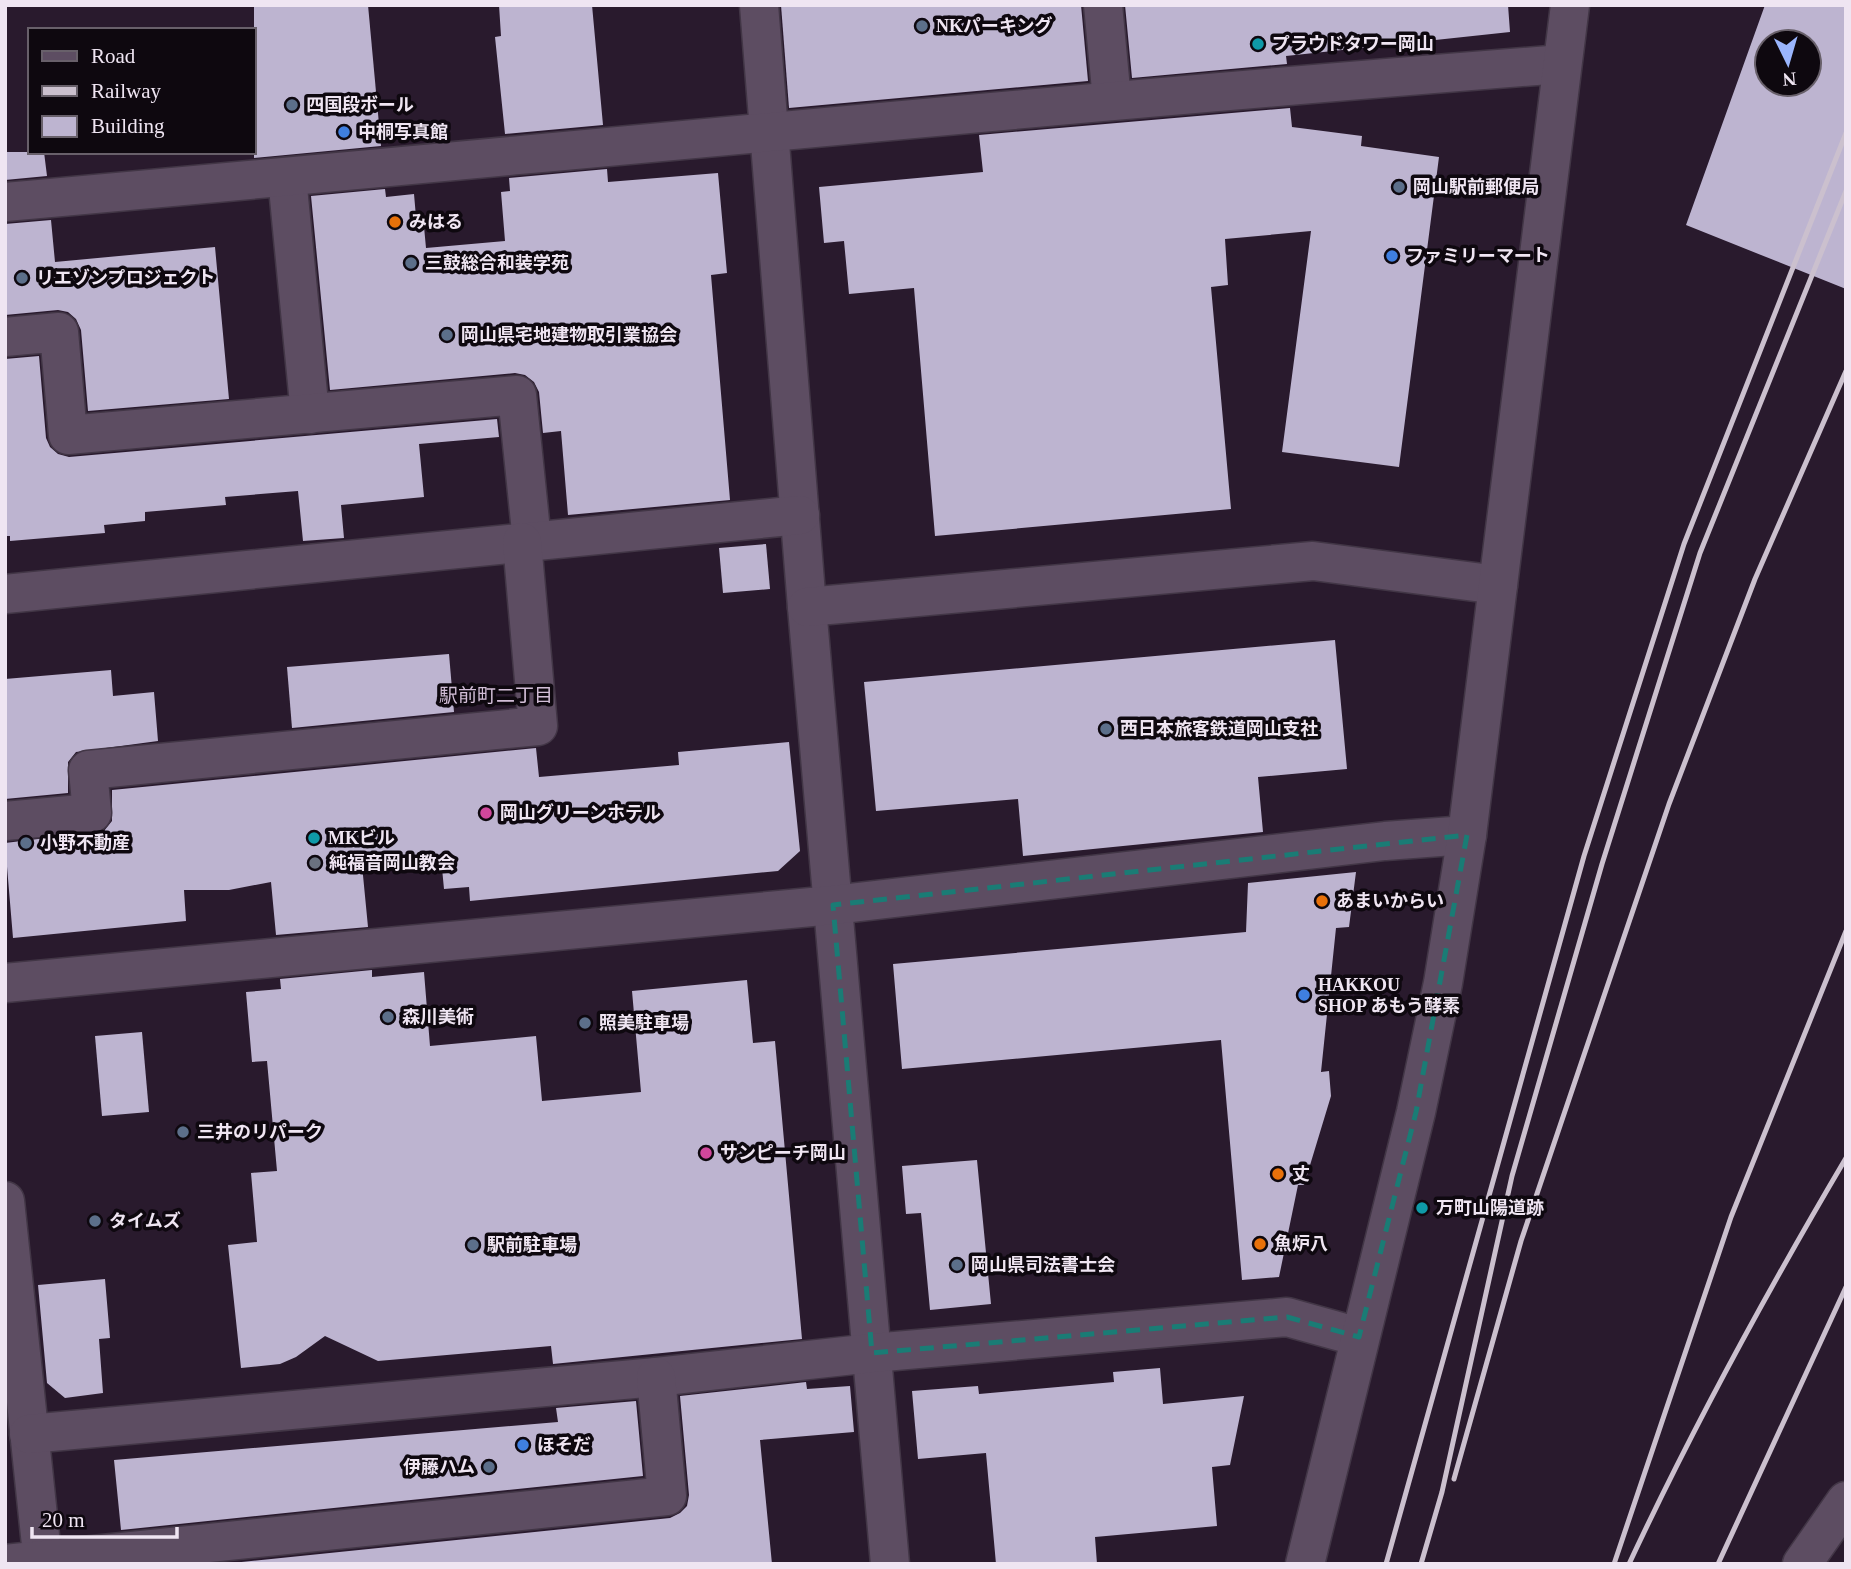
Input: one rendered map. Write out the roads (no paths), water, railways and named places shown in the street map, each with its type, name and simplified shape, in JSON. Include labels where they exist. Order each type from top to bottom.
[{"type":"street","points":[[759,5],[807,607],[890,1564]]},
{"type":"street","points":[[1102,5],[1112,100]]},
{"type":"street","points":[[1305,1564],[1424,1073],[1443,983],[1467,835],[1570,5]]},
{"type":"street","points":[[5,202],[771,134],[1112,100],[1562,64]]},
{"type":"street","points":[[287,177],[310,414]]},
{"type":"street","points":[[5,337],[59,332],[68,435],[517,394],[538,726],[88,770],[92,813],[5,821]]},
{"type":"street","points":[[5,594],[800,515]]},
{"type":"street","points":[[807,607],[1313,562],[1498,585]]},
{"type":"street","points":[[5,983],[833,905],[1385,841],[1467,835]]},
{"type":"street","points":[[5,1201],[29,1434],[30,1562],[667,1496],[656,1377]]},
{"type":"street","points":[[29,1434],[656,1377],[872,1353],[1287,1317],[1359,1337]]},
{"type":"street","points":[[1802,1564],[1846,1501]]},
{"type":"railway","points":[[1386,1564],[1584,856],[1684,544],[1846,133]]},
{"type":"railway","points":[[1421,1564],[1442,1492],[1512,1176],[1602,864],[1700,553],[1846,191]]},
{"type":"railway","points":[[1454,1479],[1521,1241],[1669,804],[1755,579],[1846,371]]},
{"type":"railway","points":[[1614,1564],[1731,1217],[1846,931]]},
{"type":"railway","points":[[1629,1564],[1679,1460],[1733,1358],[1846,1158]]},
{"type":"railway","points":[[1718,1564],[1846,1287]]},
{"type":"place","name":"NKパーキング","points":[[922,26]]},
{"type":"place","name":"プラウドタワー岡山","points":[[1258,44]]},
{"type":"place","name":"四国段ボール","points":[[292,105]]},
{"type":"place","name":"中桐写真館","points":[[344,132]]},
{"type":"place","name":"岡山駅前郵便局","points":[[1399,187]]},
{"type":"place","name":"みはる","points":[[395,222]]},
{"type":"place","name":"ファミリーマート","points":[[1392,256]]},
{"type":"place","name":"三鼓総合和装学苑","points":[[411,263]]},
{"type":"place","name":"リエゾンプロジェクト","points":[[22,278]]},
{"type":"place","name":"岡山県宅地建物取引業協会","points":[[447,335]]},
{"type":"place","name":"西日本旅客鉄道岡山支社","points":[[1106,729]]},
{"type":"place","name":"岡山グリーンホテル","points":[[486,813]]},
{"type":"place","name":"MKビル","points":[[314,838]]},
{"type":"place","name":"小野不動産","points":[[26,843]]},
{"type":"place","name":"純福音岡山教会","points":[[315,863]]},
{"type":"place","name":"あまいからい","points":[[1322,901]]},
{"type":"place","name":"HAKKOU SHOP あもう酵素","points":[[1304,995]]},
{"type":"place","name":"森川美術","points":[[388,1017]]},
{"type":"place","name":"照美駐車場","points":[[585,1023]]},
{"type":"place","name":"三井のリパーク","points":[[183,1132]]},
{"type":"place","name":"サンピーチ岡山","points":[[706,1153]]},
{"type":"place","name":"丈","points":[[1278,1174]]},
{"type":"place","name":"万町山陽道跡","points":[[1422,1208]]},
{"type":"place","name":"タイムズ","points":[[95,1221]]},
{"type":"place","name":"魚炉八","points":[[1260,1244]]},
{"type":"place","name":"駅前駐車場","points":[[473,1245]]},
{"type":"place","name":"岡山県司法書士会","points":[[957,1265]]},
{"type":"place","name":"ほそだ","points":[[523,1445]]},
{"type":"place","name":"伊藤ハム","points":[[489,1467]]},
{"type":"district","name":"駅前町二丁目","points":[[496,695]]}]
